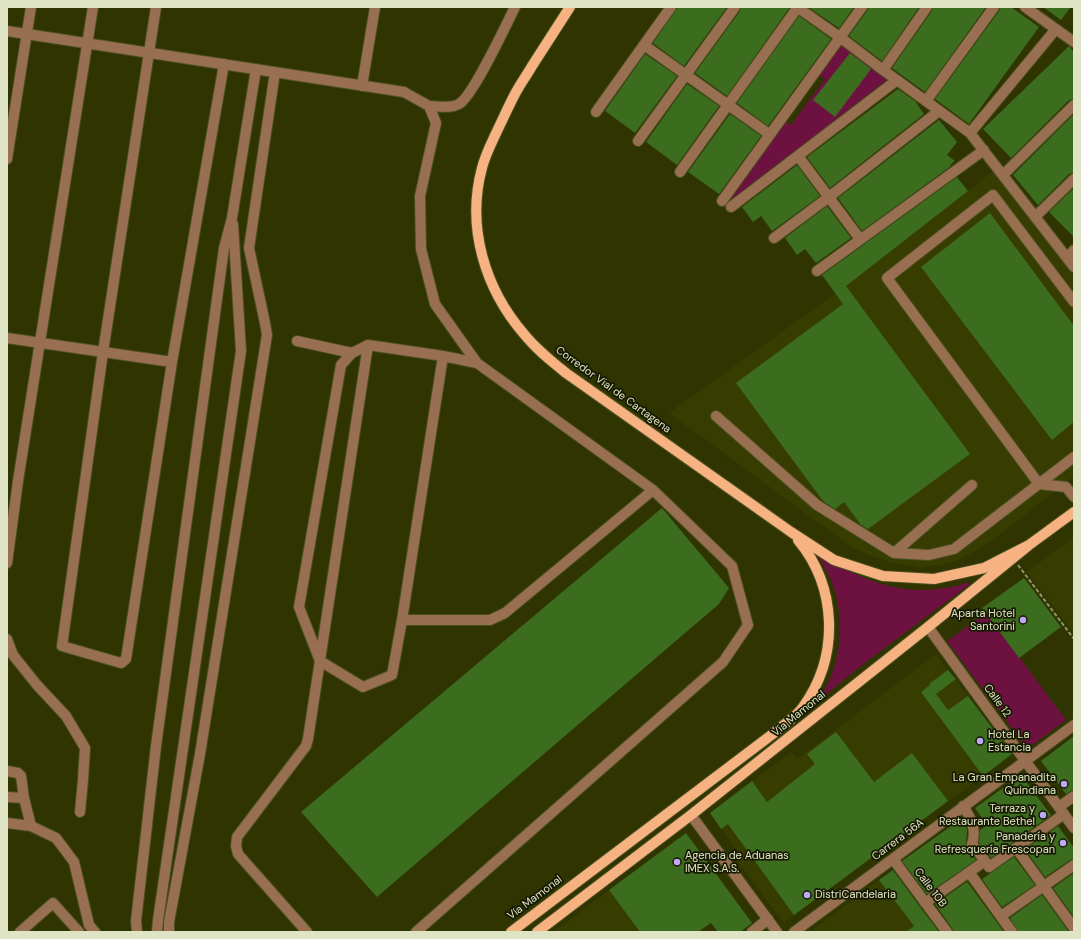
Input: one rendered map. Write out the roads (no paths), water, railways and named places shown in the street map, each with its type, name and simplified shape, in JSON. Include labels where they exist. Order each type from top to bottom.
[{"type":"main road","name":"Corredor Vial de Cartagena","points":[[570,7],[515,93],[488,151],[478,185],[476,213],[477,234],[482,257],[496,295],[510,317],[520,329],[544,355],[566,373],[791,532],[834,560],[883,576],[934,579],[984,568],[1029,545]]},
{"type":"main road","name":"Vía Mamonal","points":[[537,932],[691,815],[1029,545],[1074,512]]},
{"type":"main road","name":"Corredor Vial de Cartagena","points":[[791,532],[805,548],[824,587],[830,629],[828,650],[822,671],[814,690],[802,708]]},
{"type":"main road","name":"Vía Mamonal","points":[[511,932],[774,733],[802,708]]},
{"type":"street","points":[[7,160],[31,7]]},
{"type":"street","points":[[7,563],[18,481],[93,7]]},
{"type":"street","points":[[156,7],[103,352],[62,646],[121,663],[126,659],[172,362],[224,64]]},
{"type":"street","points":[[362,86],[375,7]]},
{"type":"street","points":[[7,31],[404,92],[429,106],[450,107],[460,103],[472,90],[515,7]]},
{"type":"street","points":[[596,112],[671,7]]},
{"type":"street","points":[[638,141],[735,7]]},
{"type":"street","points":[[680,172],[797,7],[970,133],[1035,217],[1070,254],[1074,267]]},
{"type":"street","points":[[862,7],[841,38],[769,134],[726,204],[798,156],[897,80]]},
{"type":"street","points":[[883,70],[927,7]]},
{"type":"street","points":[[926,101],[994,7]]},
{"type":"street","points":[[1025,7],[1073,39]]},
{"type":"street","points":[[970,133],[1056,29]]},
{"type":"street","points":[[644,45],[769,134]]},
{"type":"street","points":[[137,932],[136,921],[157,738],[224,248],[232,218],[256,69]]},
{"type":"street","points":[[170,932],[169,922],[200,754],[267,335],[248,248],[275,72]]},
{"type":"street","points":[[1003,175],[1074,105]]},
{"type":"street","points":[[416,932],[723,662],[748,625],[732,566],[653,490],[476,363],[435,304],[421,249],[420,196],[436,123],[429,106]]},
{"type":"street","points":[[774,238],[939,111]]},
{"type":"street","points":[[817,270],[984,150]]},
{"type":"street","points":[[798,156],[860,239]]},
{"type":"street","points":[[1035,217],[1074,179]]},
{"type":"street","points":[[1074,302],[993,195],[887,278],[1039,484],[1066,488],[1074,497]]},
{"type":"street","points":[[157,932],[241,351],[232,218]]},
{"type":"street","points":[[7,338],[172,362]]},
{"type":"street","points":[[297,341],[352,353]]},
{"type":"street","points":[[443,356],[392,675],[363,688],[320,661],[299,607],[341,365],[352,353],[368,345],[443,356],[476,363]]},
{"type":"street","points":[[307,932],[238,854],[236,846],[237,837],[306,746],[308,739],[368,345]]},
{"type":"street","points":[[716,416],[817,505],[894,554],[929,555],[954,549],[1074,457]]},
{"type":"street","points":[[894,554],[972,485]]},
{"type":"street","points":[[402,620],[490,620],[505,613],[653,490]]},
{"type":"street","name":"Calle 12","points":[[928,627],[1074,828]]},
{"type":"street","points":[[7,639],[13,655],[37,685],[66,716],[85,748],[84,780],[80,812]]},
{"type":"street","name":"Carrera 56A","points":[[794,932],[1074,725]]},
{"type":"street","points":[[7,771],[18,773],[21,776],[24,798],[31,826]]},
{"type":"street","points":[[7,796],[24,798]]},
{"type":"street","points":[[963,806],[970,816],[974,828],[974,840],[972,844],[989,867],[1016,848],[1062,811],[1074,796]]},
{"type":"street","points":[[691,815],[778,932]]},
{"type":"street","points":[[7,823],[31,826],[56,838],[74,862],[89,925],[95,932]]},
{"type":"street","points":[[1016,848],[1074,928]]},
{"type":"street","name":"Calle 10B","points":[[893,859],[947,932]]},
{"type":"street","points":[[925,903],[985,861]]},
{"type":"street","points":[[1001,916],[1074,865]]},
{"type":"street","points":[[969,872],[1012,932]]},
{"type":"street","points":[[20,932],[53,903],[79,932]]},
{"type":"street","points":[[752,932],[768,919]]},
{"type":"place","name":"Aparta Hotel Santorini","points":[[1023,620]]},
{"type":"place","name":"Hotel La Estancia","points":[[980,741]]},
{"type":"place","name":"La Gran Empanadita Quindiana","points":[[1064,784]]},
{"type":"place","name":"Terraza y Restaurante Bethel","points":[[1043,815]]},
{"type":"place","name":"Panadería y Refresquería Frescopan","points":[[1063,843]]},
{"type":"place","name":"Agencia de Aduanas IMEX S.A.S.","points":[[677,862]]},
{"type":"place","name":"DistriCandelaria","points":[[807,895]]}]
